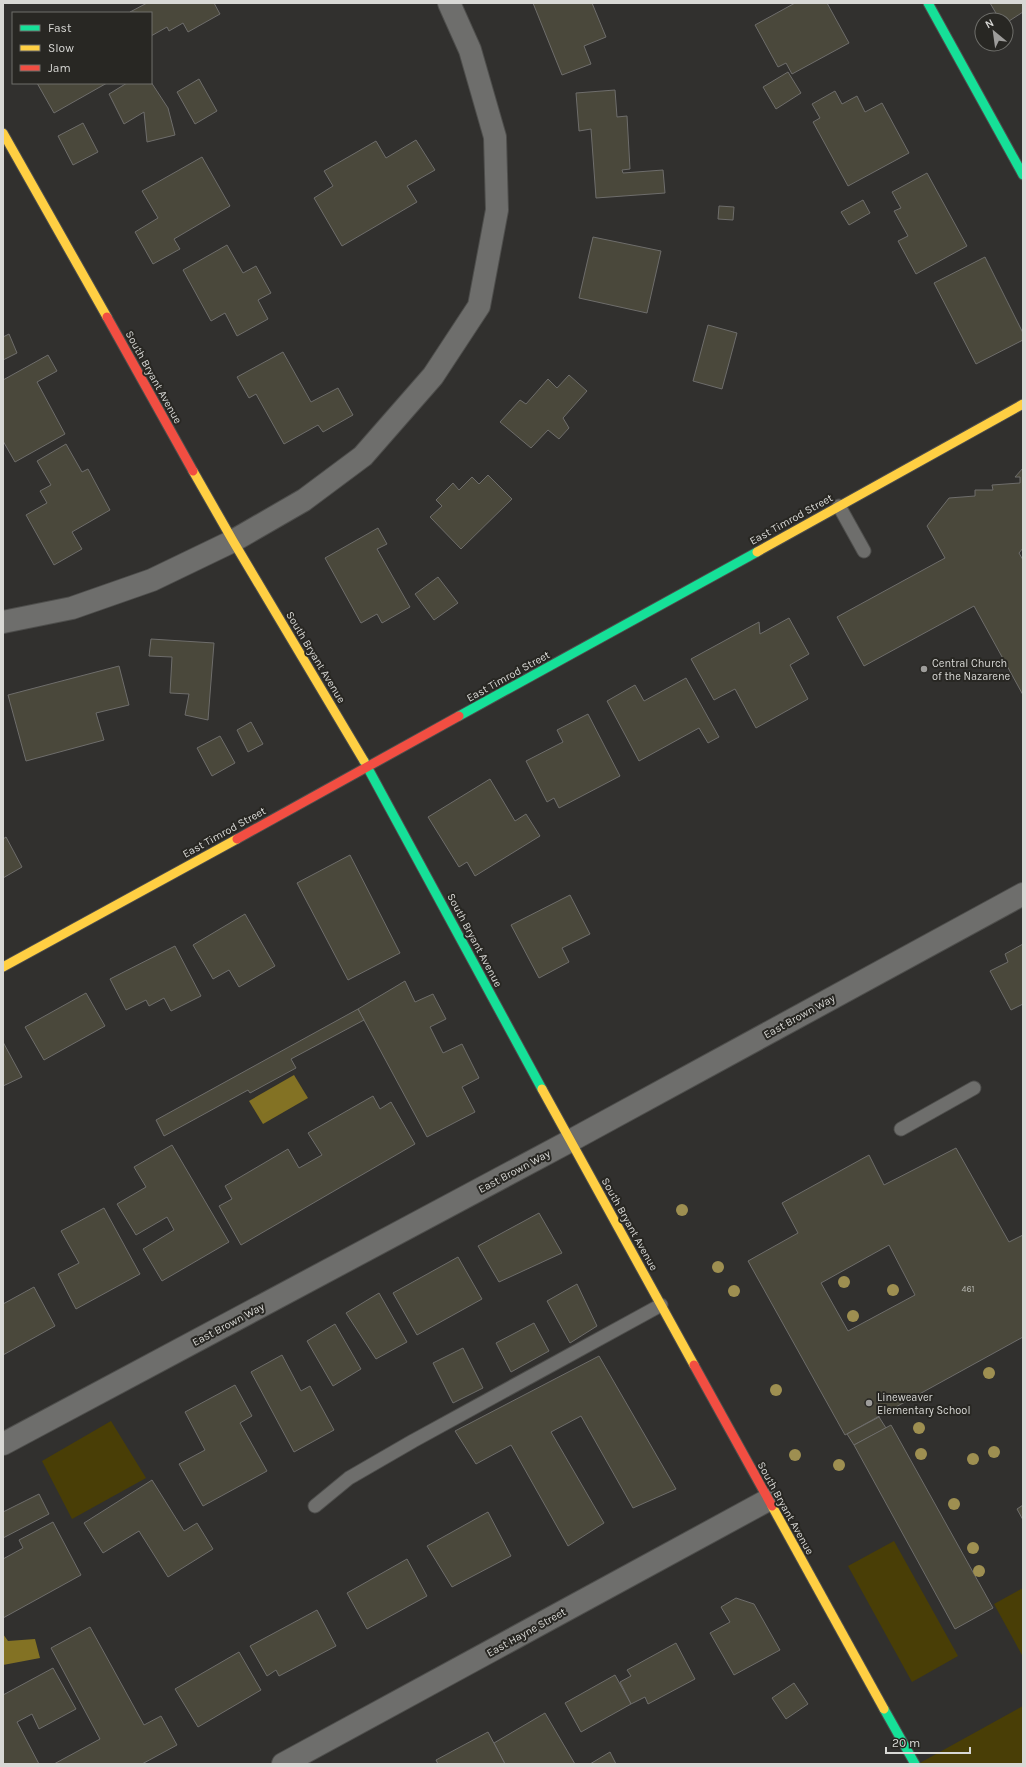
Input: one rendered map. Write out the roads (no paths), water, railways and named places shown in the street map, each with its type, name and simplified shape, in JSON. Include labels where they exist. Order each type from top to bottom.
[{"type":"street","points":[[3,622],[79,606],[152,580],[233,541],[304,500],[363,456],[433,376],[479,306],[497,210],[495,138],[470,50],[449,3]]},
{"type":"street","points":[[928,3],[1023,175]]},
{"type":"street","name":"South Bryant Avenue","points":[[3,133],[233,541],[367,767],[660,1305],[915,1764]]},
{"type":"street","name":"East Timrod Street","points":[[3,967],[1023,404]]},
{"type":"street","name":"East Brown Way","points":[[3,1444],[570,1141],[1023,894]]},
{"type":"street","name":"East Hayne Street","points":[[283,1764],[768,1500]]},
{"type":"lane","points":[[839,506],[864,552]]},
{"type":"lane","points":[[901,1129],[974,1088]]},
{"type":"lane","points":[[316,1506],[349,1478],[413,1441],[660,1305]]},
{"type":"place","name":"Central Church of the Nazarene","points":[[924,669]]},
{"type":"place","name":"Lineweaver Elementary School","points":[[869,1403]]}]
